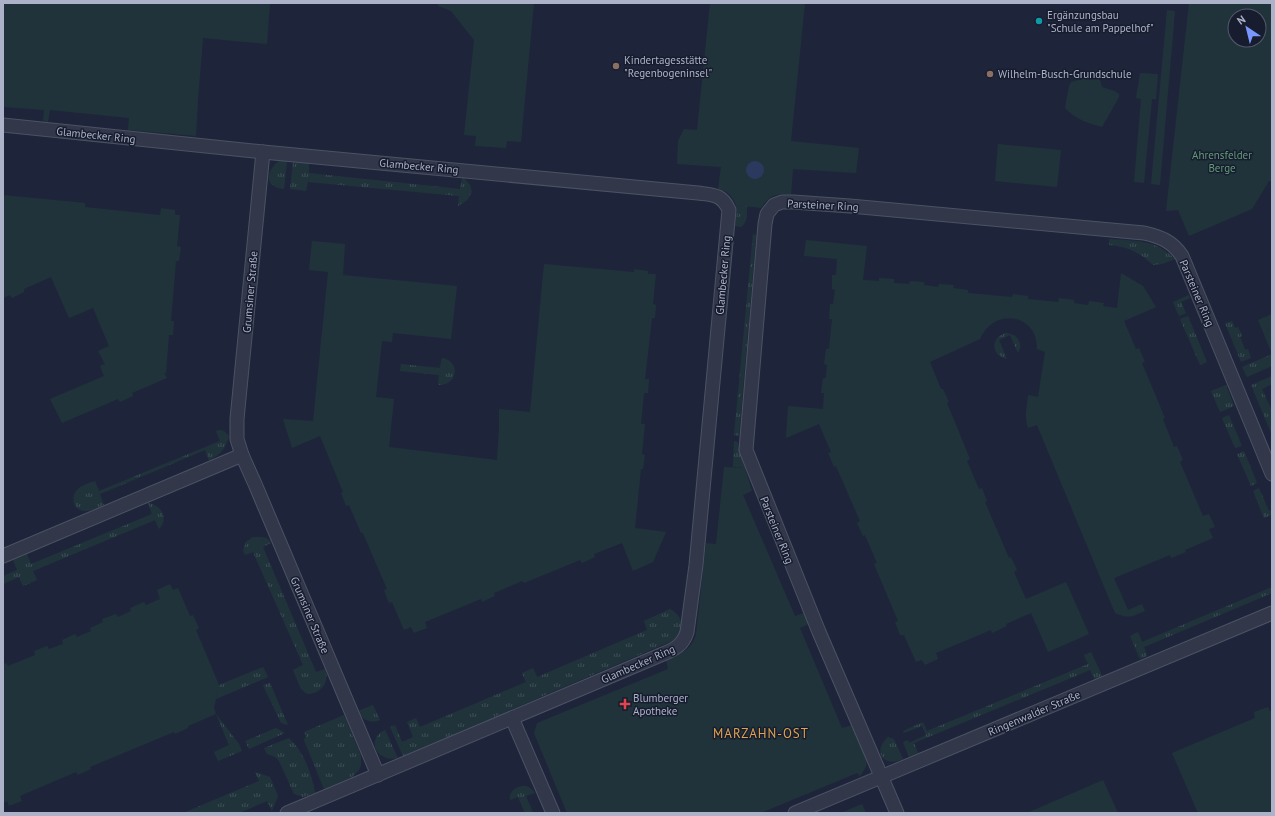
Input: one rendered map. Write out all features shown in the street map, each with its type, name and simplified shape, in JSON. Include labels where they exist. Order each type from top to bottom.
[{"type":"street","name":"Glambecker Ring","points":[[3,125],[263,152],[698,193],[720,197],[727,204],[729,210],[696,566],[687,632],[684,640],[678,648],[287,813]]},
{"type":"street","name":"Grumsiner Straße","points":[[263,152],[237,420],[237,439],[242,455],[378,775]]},
{"type":"street","name":"Parsteiner Ring","points":[[882,776],[819,632],[746,450],[765,224],[767,214],[774,205],[782,202],[793,202],[850,206],[1144,233],[1163,238],[1182,256],[1272,474]]},
{"type":"street","points":[[3,556],[242,455]]},
{"type":"street","name":"Ringenwalder Straße","points":[[795,813],[1272,613]]},
{"type":"street","points":[[512,718],[553,813]]},
{"type":"street","points":[[882,776],[897,813]]},
{"type":"green space","points":[[3,3],[270,3],[267,44],[203,38],[196,136],[128,130],[129,118],[50,110],[48,122],[43,121],[44,110],[4,107],[3,113]]},
{"type":"green space","points":[[438,3],[534,3],[521,142],[507,141],[506,148],[475,146],[476,136],[464,135],[474,40],[451,11],[438,6]]},
{"type":"green space","points":[[710,3],[805,3],[791,141],[859,148],[856,173],[793,169],[791,195],[781,194],[773,196],[767,200],[761,208],[736,205],[729,194],[718,189],[721,167],[677,164],[678,141],[684,129],[697,130]]},
{"type":"green space","name":"Ahrensfelder Berge","points":[[1189,3],[1272,3],[1272,181],[1269,181],[1252,209],[1189,236],[1178,210],[1166,211]]},
{"type":"green space","points":[[1167,10],[1175,11],[1160,185],[1151,184]]},
{"type":"green space","points":[[1140,73],[1158,74],[1156,99],[1152,99],[1144,183],[1134,182],[1141,99],[1136,98]]},
{"type":"green space","points":[[1095,76],[1100,80],[1102,87],[1115,91],[1119,94],[1119,97],[1102,127],[1077,118],[1065,108],[1071,82]]},
{"type":"green space","points":[[998,144],[1061,150],[1057,187],[995,181]]},
{"type":"green space","points":[[279,161],[287,161],[284,189],[277,188],[270,182],[269,178],[271,170]]},
{"type":"green space","points":[[293,162],[309,163],[309,173],[460,189],[462,178],[464,178],[470,185],[472,192],[467,200],[458,206],[459,196],[308,182],[306,191],[290,189]]},
{"type":"green space","points":[[3,195],[85,203],[85,207],[160,215],[161,208],[175,210],[175,215],[180,215],[177,246],[181,247],[179,261],[176,261],[171,321],[174,321],[173,335],[169,335],[166,373],[164,373],[167,378],[132,393],[133,396],[120,402],[118,399],[62,423],[50,399],[104,376],[100,366],[105,364],[98,351],[109,346],[93,308],[69,318],[51,277],[24,289],[24,292],[12,298],[10,295],[3,298]]},
{"type":"green space","points":[[736,205],[747,206],[746,220],[741,227],[735,226],[737,211]]},
{"type":"green space","points":[[753,234],[756,235],[739,436],[734,435]]},
{"type":"green space","points":[[1109,239],[1152,244],[1167,252],[1175,259],[1162,264],[1153,265],[1133,251],[1122,247],[1109,245]]},
{"type":"green space","points":[[806,240],[867,246],[863,280],[879,281],[879,278],[894,279],[894,283],[909,284],[910,281],[924,282],[924,285],[938,287],[939,284],[954,285],[953,288],[968,290],[968,293],[1012,297],[1013,294],[1028,296],[1028,299],[1058,302],[1059,298],[1074,300],[1074,303],[1088,305],[1089,301],[1104,303],[1103,306],[1117,308],[1121,273],[1143,286],[1156,307],[1124,321],[1136,349],[1139,348],[1145,362],[1142,363],[1165,418],[1163,419],[1174,447],[1177,446],[1183,460],[1180,462],[1203,516],[1209,514],[1215,527],[1209,529],[1213,538],[1185,550],[1186,552],[1171,558],[1170,555],[1114,578],[1128,610],[1142,604],[1145,611],[1137,615],[1130,616],[1115,613],[1037,425],[1028,428],[1026,412],[1028,395],[1038,397],[1045,352],[1037,349],[1035,337],[1030,328],[1023,322],[1014,318],[995,322],[986,329],[980,339],[930,362],[941,389],[943,389],[949,402],[947,403],[970,459],[967,461],[979,489],[982,488],[987,501],[985,502],[1009,558],[1011,557],[1017,570],[1014,572],[1026,599],[1066,582],[1089,634],[1048,652],[1031,613],[1006,624],[1007,626],[992,633],[991,630],[936,653],[938,659],[925,665],[922,660],[916,662],[904,635],[900,635],[895,622],[898,621],[874,564],[877,563],[865,535],[863,536],[857,523],[860,521],[836,466],[834,467],[828,453],[831,452],[819,424],[786,438],[788,406],[823,409],[824,393],[821,393],[823,378],[826,378],[827,365],[824,364],[826,349],[829,349],[832,319],[829,319],[830,304],[833,304],[835,290],[832,289],[832,275],[836,275],[837,259],[804,256]]},
{"type":"green space","points":[[312,241],[345,244],[343,275],[457,286],[451,339],[393,333],[392,342],[382,341],[376,397],[394,399],[389,447],[497,460],[499,409],[530,412],[544,264],[634,272],[634,269],[648,271],[648,274],[656,274],[653,304],[656,305],[655,318],[652,318],[645,379],[649,379],[648,393],[644,393],[641,424],[645,424],[642,454],[645,455],[643,469],[641,469],[635,528],[666,532],[653,562],[633,571],[622,543],[594,554],[595,557],[582,563],[580,560],[524,583],[522,581],[494,593],[495,596],[482,602],[481,599],[425,622],[427,628],[414,633],[411,627],[404,630],[392,602],[389,603],[384,590],[387,589],[363,533],[361,533],[349,505],[346,506],[341,493],[343,492],[320,436],[292,448],[283,419],[313,421],[328,272],[309,270]]},
{"type":"green space","points":[[1189,295],[1190,298],[1181,302],[1186,313],[1179,316],[1173,302]]},
{"type":"green space","points":[[1272,314],[1272,354],[1258,320]]},
{"type":"green space","points":[[1188,316],[1207,362],[1200,365],[1180,319]]},
{"type":"green space","points":[[1232,321],[1235,328],[1238,327],[1242,336],[1240,337],[1245,350],[1248,349],[1251,358],[1241,362],[1225,323]]},
{"type":"green space","points":[[1005,333],[1016,336],[1020,345],[1018,353],[1010,335],[999,340],[1007,359],[998,354],[994,346],[997,339]]},
{"type":"green space","points":[[1272,354],[1272,366],[1247,377],[1242,367]]},
{"type":"green space","points":[[442,358],[448,360],[452,364],[455,373],[450,382],[445,384],[438,385],[439,375],[400,371],[401,364],[440,368]]},
{"type":"green space","points":[[1272,376],[1272,384],[1262,389],[1272,411],[1272,435],[1251,385]]},
{"type":"green space","points":[[1226,385],[1234,406],[1220,412],[1211,391]]},
{"type":"green space","points":[[1229,415],[1242,446],[1235,448],[1222,418]]},
{"type":"green space","points":[[216,431],[224,431],[229,436],[226,445],[217,456],[209,461],[205,450],[100,494],[104,505],[95,509],[86,511],[79,509],[74,504],[75,493],[83,485],[95,481],[99,491],[220,441]]},
{"type":"green space","points":[[734,441],[738,442],[745,468],[733,467]]},
{"type":"green space","points":[[1244,451],[1257,483],[1251,486],[1237,454]]},
{"type":"green space","points":[[724,467],[745,468],[752,491],[743,495],[795,616],[804,613],[809,624],[800,628],[842,728],[852,725],[867,761],[866,767],[860,776],[857,773],[761,813],[567,813],[534,733],[537,723],[668,669],[666,660],[685,651],[692,644],[696,634],[706,543],[716,544]]},
{"type":"green space","points":[[1259,488],[1269,511],[1272,510],[1272,515],[1264,518],[1253,491]]},
{"type":"green space","points":[[148,503],[157,506],[164,517],[162,525],[159,529],[155,520],[33,571],[37,580],[23,586],[19,577],[3,584],[3,576],[17,570],[13,560],[27,554],[31,564],[152,514]]},
{"type":"green space","points":[[253,537],[266,538],[270,541],[271,543],[263,547],[316,672],[325,669],[325,683],[320,690],[316,692],[307,694],[301,689],[293,670],[303,665],[253,552],[245,555],[243,550],[246,542]]},
{"type":"green space","points":[[170,584],[173,590],[178,588],[190,616],[193,615],[199,628],[196,630],[219,685],[214,708],[216,714],[188,726],[188,728],[175,734],[174,732],[90,767],[91,769],[78,775],[76,772],[20,796],[22,801],[9,806],[7,801],[3,803],[3,664],[6,663],[8,666],[35,655],[34,651],[47,646],[49,649],[63,644],[62,640],[75,634],[77,637],[91,631],[90,628],[103,622],[102,619],[116,614],[118,617],[131,611],[130,608],[144,602],[146,605],[160,599],[157,590]]},
{"type":"green space","points":[[1272,587],[1272,593],[1144,647],[1147,656],[1140,659],[1130,636],[1138,632],[1142,642]]},
{"type":"green space","points":[[670,609],[678,615],[682,627],[681,632],[674,640],[403,756],[390,727],[395,725],[402,742],[413,737],[407,722],[416,718],[420,727],[526,682],[522,673],[533,668],[537,677],[647,630],[644,621]]},
{"type":"green space","points":[[1091,652],[1104,680],[1096,683],[1090,670],[914,743],[918,753],[909,757],[903,742],[908,740],[909,743],[926,735],[922,726],[904,733],[903,731],[923,722],[927,731],[1088,664],[1084,655]]},
{"type":"green space","points":[[263,667],[268,677],[216,699],[219,685]]},
{"type":"green space","points":[[270,683],[288,725],[281,723],[263,685]]},
{"type":"green space","points":[[373,705],[380,720],[373,722],[364,719],[358,711]]},
{"type":"green space","points":[[1268,707],[1270,711],[1272,711],[1272,813],[1198,813],[1172,753],[1255,718],[1254,712]]},
{"type":"green space","points":[[216,714],[239,744],[242,751],[218,761],[214,752],[229,745]]},
{"type":"green space","points":[[344,715],[361,756],[361,765],[359,770],[352,777],[324,789],[304,740],[306,736],[304,732]]},
{"type":"green space","points":[[276,728],[285,733],[249,749],[245,741]]},
{"type":"green space","points":[[385,730],[398,758],[391,759],[384,757],[379,754],[376,749],[376,739],[379,734]]},
{"type":"green space","points":[[888,737],[894,739],[903,759],[890,761],[885,760],[882,757],[880,753],[881,748]]},
{"type":"green space","points":[[289,738],[298,748],[305,760],[315,793],[303,797],[294,794],[278,759],[267,754],[264,748]]},
{"type":"green space","points":[[255,772],[270,777],[278,796],[272,811],[267,801],[239,813],[183,813],[259,781]]},
{"type":"green space","points":[[1103,780],[1118,813],[1027,813]]},
{"type":"green space","points":[[527,786],[535,793],[526,796],[533,813],[525,813],[518,797],[510,800],[510,795],[513,790],[517,787]]},
{"type":"green space","points":[[862,804],[866,813],[841,813]]},
{"type":"water","points":[[755,161],[759,162],[763,166],[763,174],[759,178],[755,179],[751,178],[747,174],[746,170],[747,166],[751,162]]},
{"type":"place","name":"Ergänzungsbau \"Schule am Pappelhof\"","points":[[1039,21]]},
{"type":"place","name":"Kindertagesstätte \"Regenbogeninsel\"","points":[[616,66]]},
{"type":"place","name":"Wilhelm-Busch-Grundschule","points":[[990,74]]},
{"type":"place","name":"Blumberger Apotheke","points":[[625,704]]},
{"type":"district","name":"MARZAHN-OST","points":[[761,733]]}]
